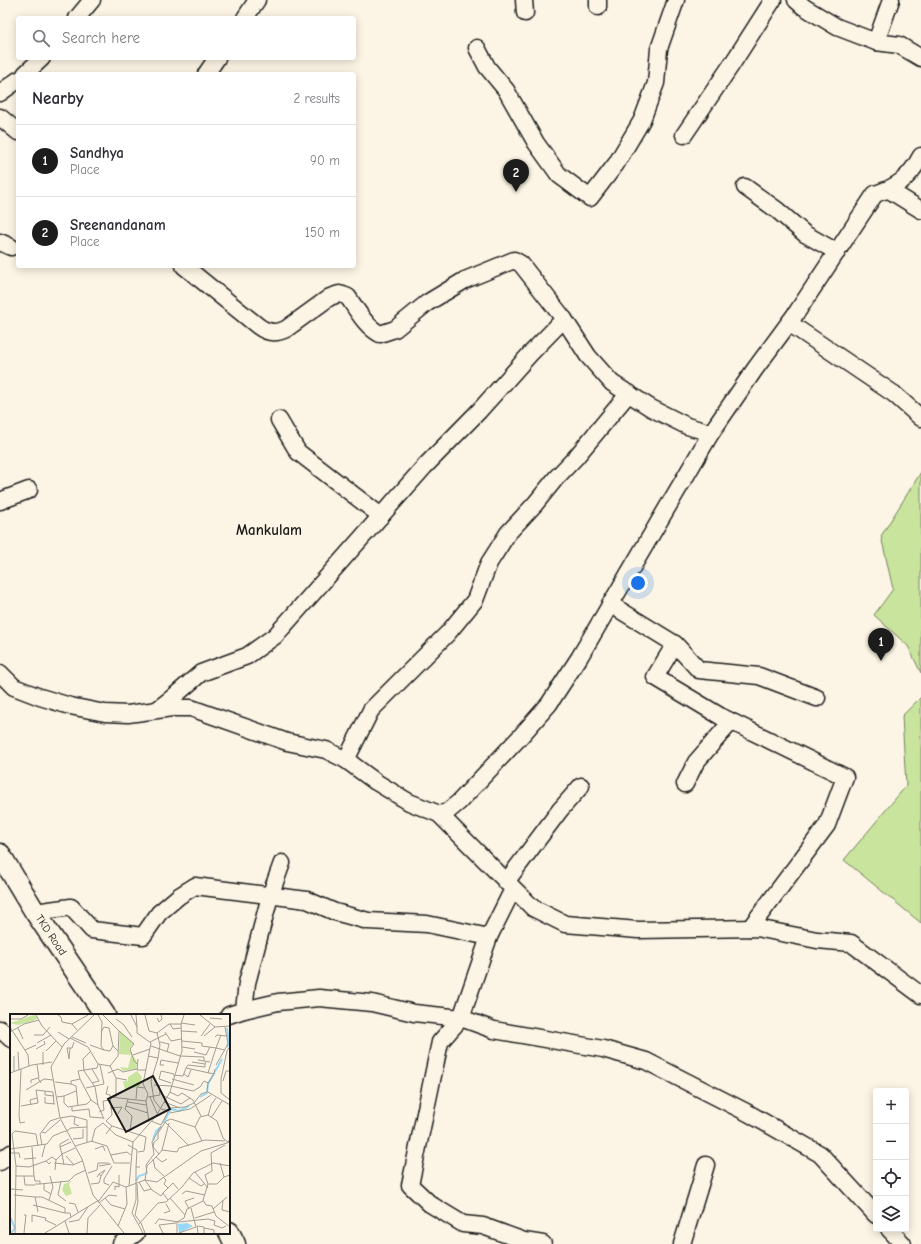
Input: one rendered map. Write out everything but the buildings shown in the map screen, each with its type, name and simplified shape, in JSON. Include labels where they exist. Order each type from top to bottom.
[{"type":"street","points":[[79,16],[92,0]]},
{"type":"street","points":[[246,16],[257,0]]},
{"type":"street","points":[[477,48],[487,67],[506,90],[536,143],[558,175],[590,198],[616,164],[642,120],[656,83],[659,49],[676,0]]},
{"type":"street","points":[[684,135],[773,0]]},
{"type":"street","points":[[796,0],[804,7],[837,27],[876,42],[899,45],[921,58]]},
{"type":"street","points":[[876,42],[891,0]]},
{"type":"street","points":[[27,72],[40,60]]},
{"type":"street","points":[[207,72],[216,60]]},
{"type":"street","points":[[0,93],[16,81]]},
{"type":"street","points":[[0,117],[16,130]]},
{"type":"street","points":[[439,814],[447,812],[459,802],[549,704],[579,658],[711,433],[789,323],[875,194],[889,190],[903,181],[916,165],[921,156]]},
{"type":"street","points":[[745,187],[777,210],[805,234],[837,252]]},
{"type":"street","points":[[889,190],[921,210]]},
{"type":"street","points":[[186,268],[258,326],[268,332],[278,332],[286,329],[330,297],[339,294],[348,297],[374,332],[380,334],[395,329],[427,303],[465,280],[514,260],[521,264],[564,319],[588,356],[612,383],[651,408],[687,426],[711,433]]},
{"type":"street","points":[[157,710],[202,673],[247,656],[275,636],[425,466],[479,411],[530,354],[564,319]]},
{"type":"street","points":[[789,323],[894,394],[921,418]]},
{"type":"street","points":[[346,760],[371,710],[448,633],[475,600],[489,563],[508,533],[576,457],[629,394]]},
{"type":"street","points":[[280,420],[298,452],[381,516]]},
{"type":"street","points":[[0,501],[29,490]]},
{"type":"street","points":[[610,604],[675,644],[699,670],[759,676],[817,698]]},
{"type":"street","points":[[675,644],[656,676],[731,722],[845,777],[827,825],[750,928]]},
{"type":"street","points":[[0,673],[14,687],[70,706],[104,713],[128,714],[172,708],[191,708],[287,742],[326,750],[346,760],[376,782],[409,802],[439,814],[533,908],[565,924],[638,930],[757,928],[817,940],[851,943],[921,994]]},
{"type":"street","points":[[685,784],[696,762],[731,722]]},
{"type":"street","points":[[543,1244],[524,1241],[483,1226],[463,1224],[430,1204],[410,1185],[440,1042],[461,1018],[510,885],[560,810],[581,786]]},
{"type":"street","name":"TKD Road","points":[[0,854],[35,912],[104,1014]]},
{"type":"street","points":[[236,1012],[247,983],[270,896],[282,863]]},
{"type":"street","points":[[35,912],[71,907],[92,930],[143,936],[160,913],[179,896],[195,886],[307,900],[335,912],[368,921],[427,924],[490,937]]},
{"type":"street","points":[[236,1012],[278,1002],[318,998],[372,1003],[414,1013],[461,1018],[494,1030],[603,1049],[646,1061],[748,1113],[820,1154],[873,1212]]},
{"type":"street","points":[[0,1029],[10,1038]]},
{"type":"street","points":[[0,1162],[10,1154]]},
{"type":"street","points":[[682,1244],[706,1164]]},
{"type":"street","points":[[892,1232],[903,1244]]},
{"type":"street","points":[[122,1244],[135,1234]]},
{"type":"street","points":[[230,1234],[236,1244]]},
{"type":"green space","points":[[921,472],[921,673],[908,646],[874,615],[893,589],[881,536]]},
{"type":"green space","points":[[921,697],[921,923],[844,860],[906,786],[902,716]]},
{"type":"place","name":"Sreenandanam","points":[[516,192]]},
{"type":"place","name":"Sandhya","points":[[881,661]]},
{"type":"district","name":"Mankulam","points":[[269,530]]}]
